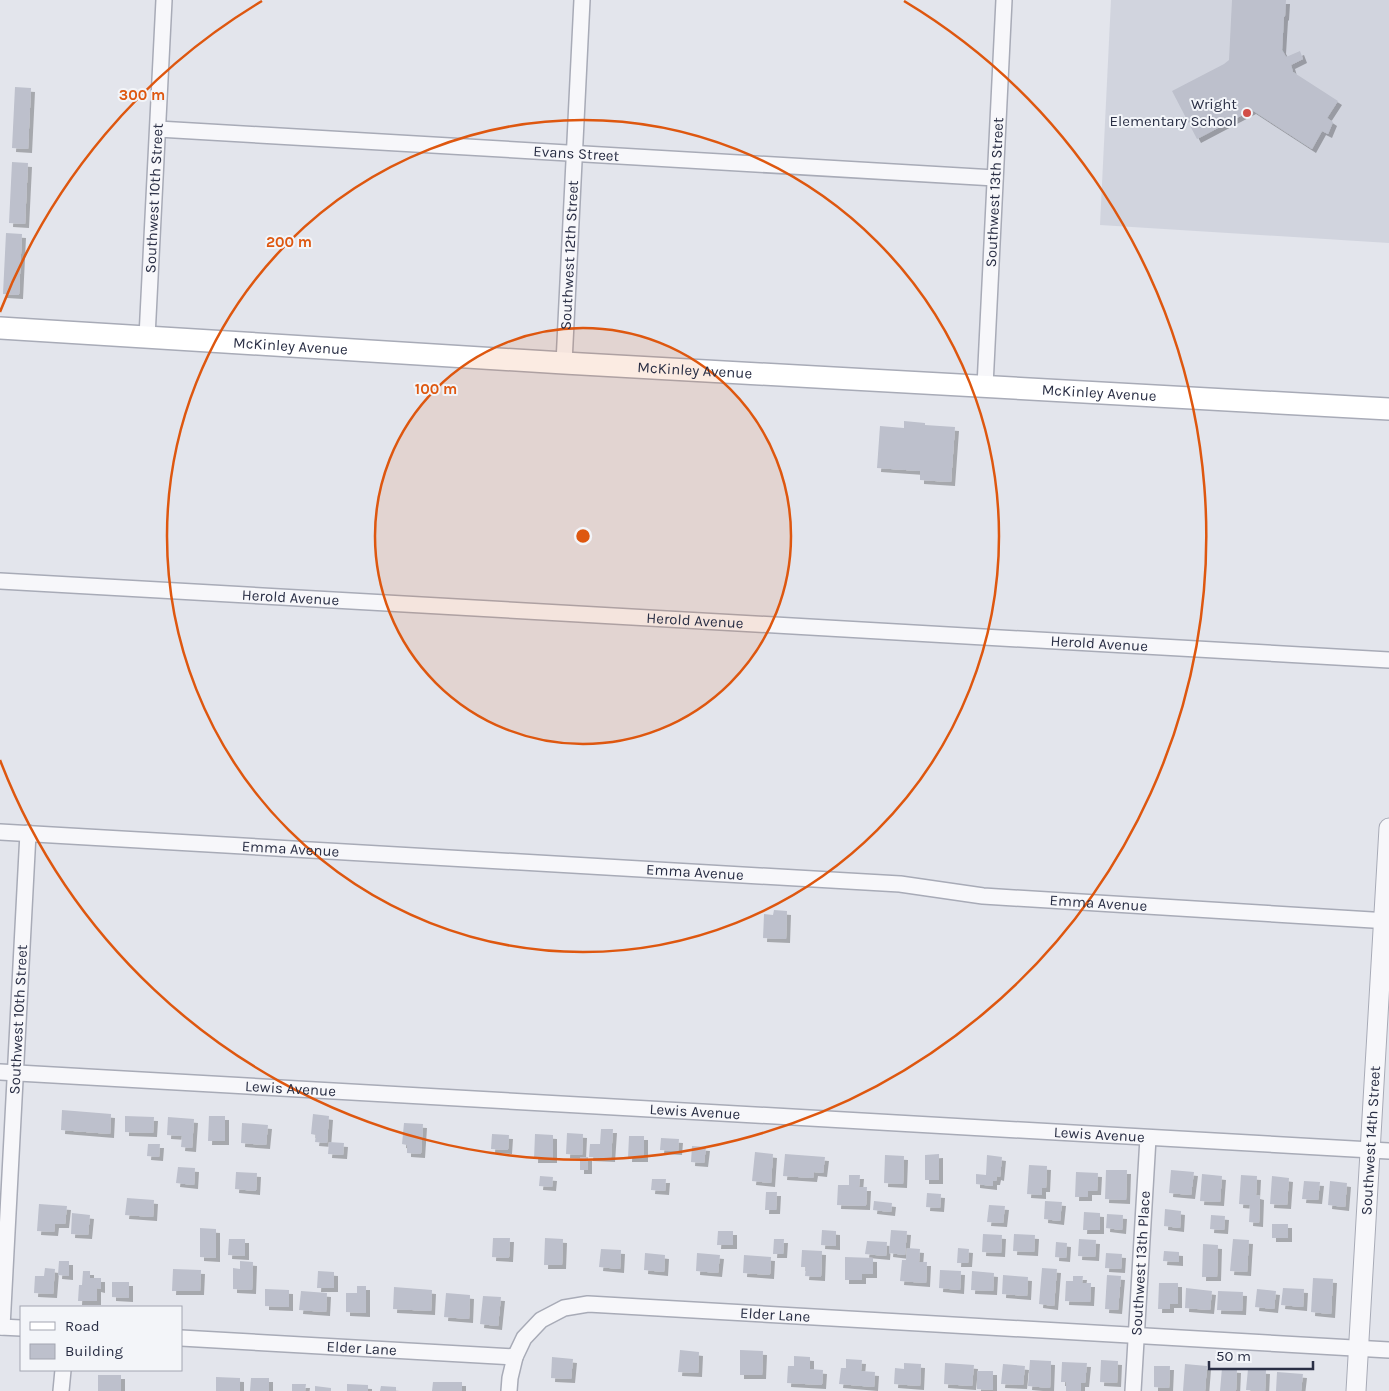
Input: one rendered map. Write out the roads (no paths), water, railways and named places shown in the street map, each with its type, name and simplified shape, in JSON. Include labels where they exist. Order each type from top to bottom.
[{"type":"main road","name":"McKinley Avenue","points":[[0,328],[564,363],[1389,409]]},
{"type":"street","name":"Southwest 10th Street","points":[[147,337],[164,0]]},
{"type":"street","name":"Southwest 12th Street","points":[[564,363],[582,0]]},
{"type":"street","name":"Southwest 13th Street","points":[[985,386],[1004,0]]},
{"type":"street","name":"Evans Street","points":[[158,129],[995,178]]},
{"type":"street","name":"Herold Avenue","points":[[0,581],[1389,660]]},
{"type":"street","name":"Southwest 14th Street","points":[[1356,1391],[1380,1150],[1389,828]]},
{"type":"street","name":"Emma Avenue","points":[[0,832],[900,884],[983,896],[1386,920]]},
{"type":"street","name":"Southwest 10th Street","points":[[1,1327],[8,1073],[28,833]]},
{"type":"street","name":"Lewis Avenue","points":[[8,1073],[1380,1150]]},
{"type":"street","name":"Southwest 13th Place","points":[[1133,1391],[1148,1138]]},
{"type":"street","name":"Elder Lane","points":[[182,1338],[514,1357],[524,1338],[542,1320],[564,1308],[588,1304],[1389,1350]]},
{"type":"street","points":[[1,1327],[20,1328]]},
{"type":"street","points":[[509,1391],[514,1357]]},
{"type":"street","points":[[61,1391],[63,1371]]},
{"type":"place","name":"Wright Elementary School","points":[[1247,113]]}]
